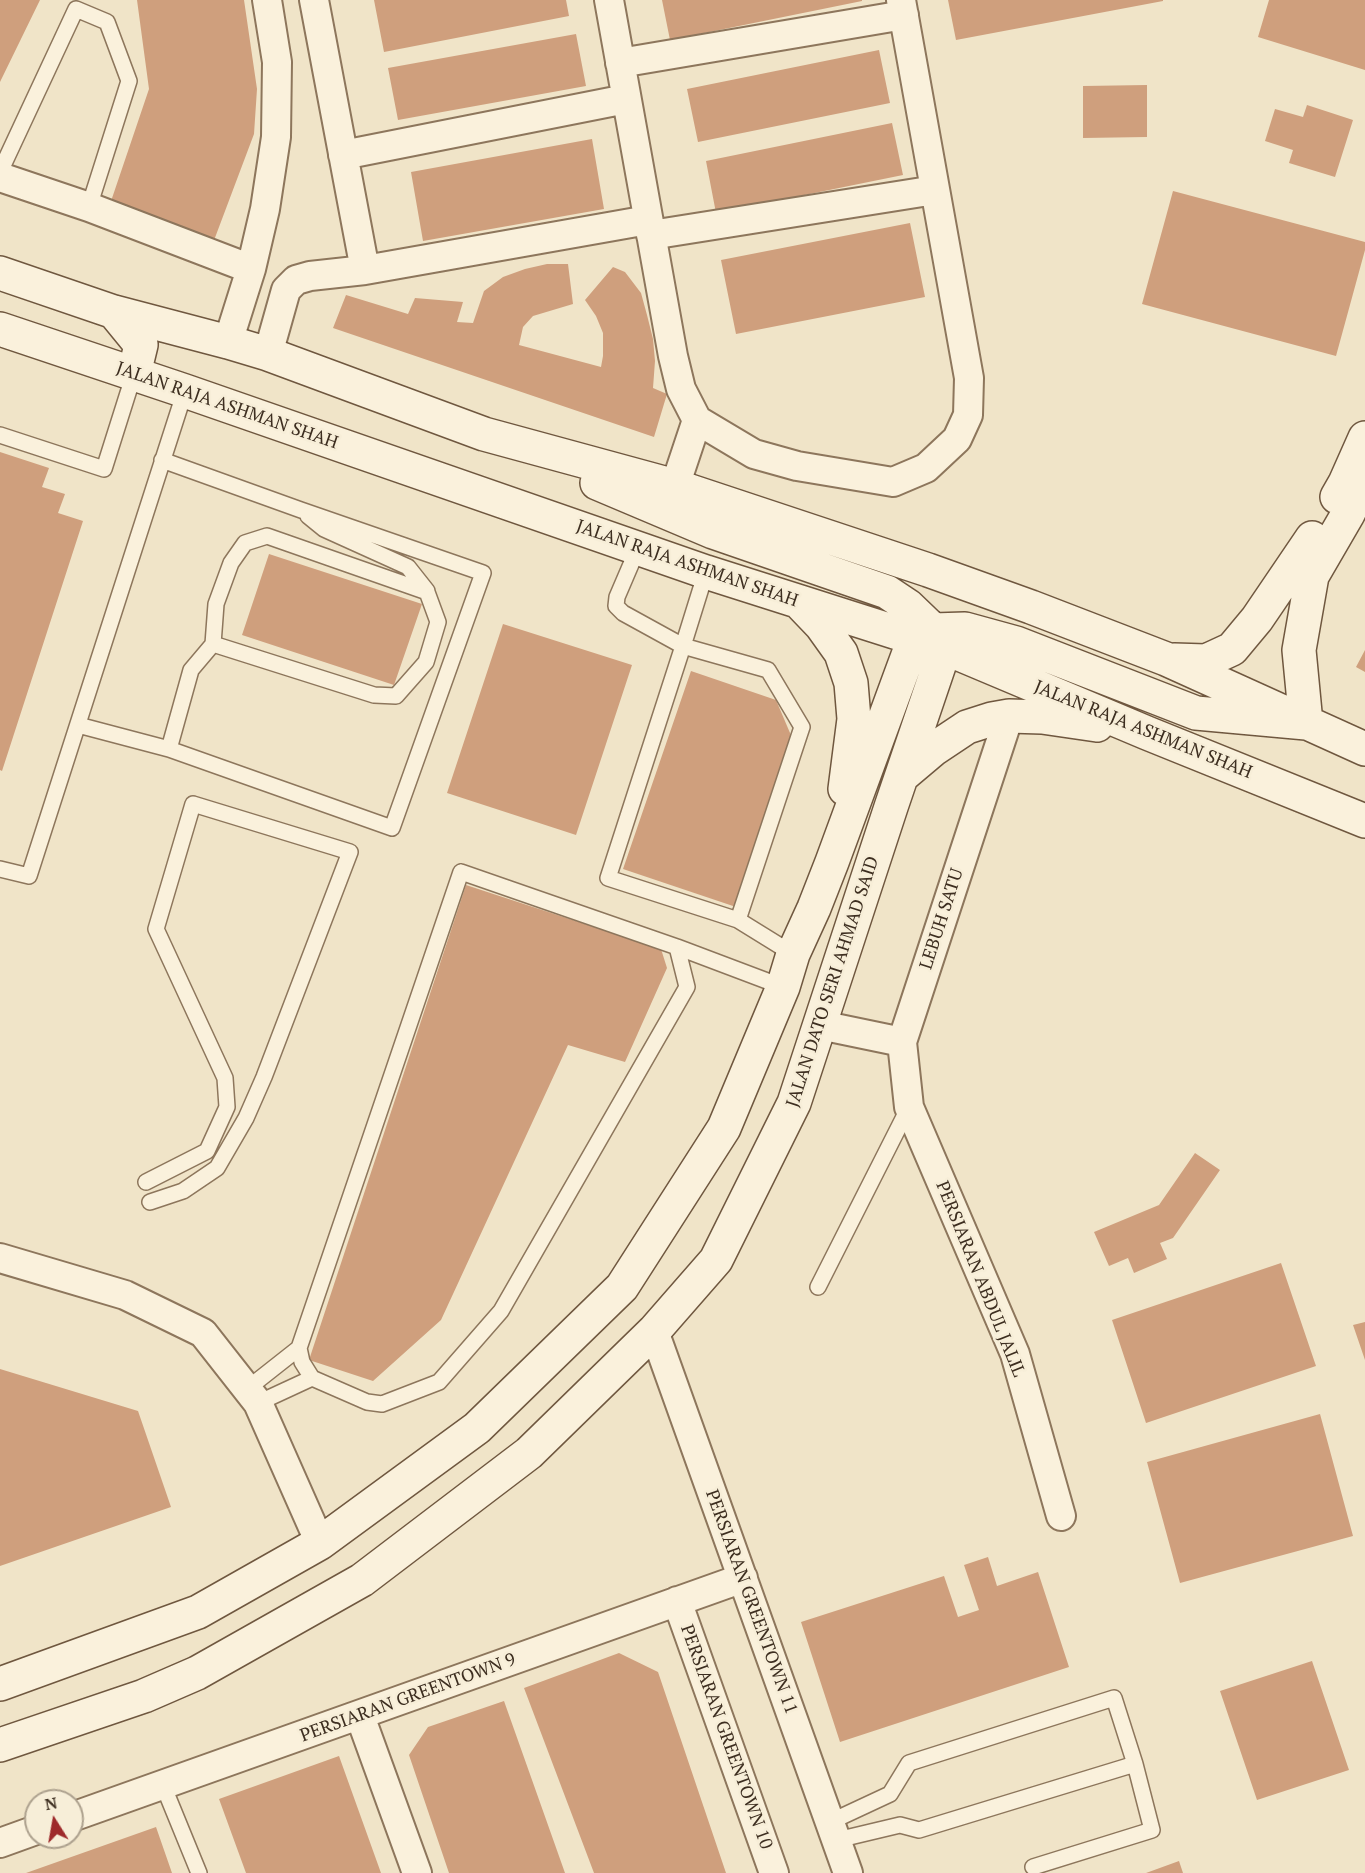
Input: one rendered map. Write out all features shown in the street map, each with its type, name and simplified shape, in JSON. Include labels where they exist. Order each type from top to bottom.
[{"type":"main road","points":[[0,273],[114,312],[268,354],[484,434],[713,532],[887,592],[908,606],[931,639],[965,629],[1016,643],[1196,713],[1306,723]]},
{"type":"main road","points":[[114,312],[141,345],[134,374]]},
{"type":"main road","name":"JALAN RAJA ASHMAN SHAH","points":[[8,337],[185,391],[706,572],[799,602],[931,639],[1147,733],[1365,821]]},
{"type":"main road","points":[[484,434],[675,486],[1010,599],[1166,659],[1365,749]]},
{"type":"main road","points":[[1166,659],[1206,661],[1232,649],[1257,619],[1302,555],[1345,483],[1365,438]]},
{"type":"main road","points":[[1306,723],[1299,650],[1312,576],[1348,514],[1365,479]]},
{"type":"main road","points":[[799,602],[821,625],[841,653],[851,682],[854,719],[832,862]]},
{"type":"main road","name":"JALAN DATO SERI AHMAD SAID","points":[[0,1745],[144,1696],[197,1673],[362,1580],[529,1453],[654,1331],[716,1260],[794,1103],[902,776],[931,639]]},
{"type":"main road","name":"JALAN DATO SERI AHMAD SAID","points":[[0,1684],[198,1612],[320,1543],[477,1428],[622,1287],[724,1128],[783,987],[793,954],[931,639]]},
{"type":"main road","points":[[902,776],[967,727],[1009,716],[1042,717],[1147,733]]},
{"type":"street","points":[[228,342],[251,269],[265,209],[276,137],[277,62],[267,0]]},
{"type":"street","points":[[314,0],[365,270]]},
{"type":"street","points":[[609,0],[626,99],[649,228],[673,356],[681,389],[697,420],[753,454],[797,466],[893,482],[926,468],[957,439],[968,415],[969,378],[902,8],[620,63]]},
{"type":"street","points":[[343,155],[626,99]]},
{"type":"street","points":[[0,175],[251,269]]},
{"type":"street","points":[[268,354],[286,290],[297,280],[310,276],[936,190]]},
{"type":"street","points":[[675,486],[697,420]]},
{"type":"street","name":"LEBUH SATU","points":[[902,1042],[1009,716]]},
{"type":"street","points":[[820,1024],[902,1042]]},
{"type":"street","name":"PERSIARAN ABDUL JALIL","points":[[902,1042],[909,1107],[1015,1354],[1061,1516]]},
{"type":"street","points":[[0,1258],[125,1295],[202,1333],[252,1396],[320,1543]]},
{"type":"street","name":"PERSIARAN GREENTOWN 11","points":[[654,1331],[848,1873]]},
{"type":"street","name":"PERSIARAN GREENTOWN 9","points":[[84,1813],[743,1578]]},
{"type":"street","name":"PERSIARAN GREENTOWN 10","points":[[677,1601],[774,1873]]},
{"type":"street","points":[[360,1716],[417,1873]]},
{"type":"street","points":[[0,1843],[24,1834]]},
{"type":"lane","points":[[0,175],[76,9],[107,22],[129,81],[89,207]]},
{"type":"lane","points":[[0,435],[104,469],[134,374]]},
{"type":"lane","points":[[0,869],[29,876],[185,391]]},
{"type":"lane","points":[[78,725],[169,749],[392,828],[483,573],[162,460]]},
{"type":"lane","points":[[213,644],[374,695],[396,696],[426,662],[438,622],[427,592],[408,567],[324,529],[301,510]]},
{"type":"lane","points":[[169,749],[191,670],[213,644],[216,604],[231,563],[245,543],[267,536],[427,592]]},
{"type":"lane","points":[[638,548],[617,597],[616,606],[623,613],[683,646],[768,670],[802,727],[738,920]]},
{"type":"lane","points":[[706,572],[608,878],[738,920],[793,954]]},
{"type":"lane","points":[[146,1182],[207,1151],[227,1107],[225,1078],[156,929],[194,804],[350,852],[264,1077],[246,1118],[217,1168],[183,1191],[150,1202]]},
{"type":"lane","points":[[252,1396],[299,1348],[461,872],[677,947],[783,987]]},
{"type":"lane","points":[[299,1348],[302,1362],[312,1378],[367,1401],[382,1404],[439,1382],[501,1311],[687,987],[677,947]]},
{"type":"lane","points":[[818,1287],[909,1107]]},
{"type":"lane","points":[[252,1396],[312,1378]]},
{"type":"lane","points":[[833,1831],[890,1794],[909,1763],[1114,1698],[1135,1764],[1152,1830],[1033,1867]]},
{"type":"lane","points":[[833,1831],[900,1825],[919,1830],[1135,1764]]},
{"type":"lane","points":[[164,1785],[198,1873]]},
{"type":"building","points":[[0,0],[40,0],[0,82]]},
{"type":"building","points":[[137,0],[244,0],[257,89],[254,134],[213,243],[107,213],[149,89]]},
{"type":"building","points":[[374,0],[566,0],[569,16],[384,52]]},
{"type":"building","points":[[662,0],[862,0],[862,1],[670,40]]},
{"type":"building","points":[[948,0],[1163,0],[1163,1],[956,40]]},
{"type":"building","points":[[1269,0],[1365,0],[1365,70],[1258,37]]},
{"type":"building","points":[[576,34],[586,86],[398,120],[388,68]]},
{"type":"building","points":[[879,50],[890,103],[698,142],[687,89]]},
{"type":"building","points":[[1147,85],[1147,137],[1083,138],[1083,86]]},
{"type":"building","points":[[1307,105],[1353,120],[1335,177],[1289,163],[1293,150],[1265,141],[1275,109],[1303,117]]},
{"type":"building","points":[[892,123],[903,175],[716,213],[706,161]]},
{"type":"building","points":[[592,139],[604,209],[423,241],[411,172]]},
{"type":"building","points":[[1173,191],[1365,242],[1365,250],[1336,356],[1142,304]]},
{"type":"building","points":[[910,223],[925,297],[736,334],[721,260]]},
{"type":"building","points":[[547,264],[568,264],[573,304],[533,316],[523,327],[519,345],[601,367],[603,333],[596,316],[585,300],[613,267],[625,272],[641,293],[653,339],[655,361],[653,388],[667,394],[654,437],[333,328],[346,295],[408,314],[415,298],[463,302],[457,322],[473,323],[484,291],[503,277]]},
{"type":"building","points":[[0,452],[49,468],[42,487],[65,494],[58,513],[83,521],[2,771],[0,770]]},
{"type":"building","points":[[269,554],[422,604],[394,685],[242,635]]},
{"type":"building","points":[[503,624],[632,665],[576,835],[447,793]]},
{"type":"building","points":[[1365,650],[1365,672],[1356,667]]},
{"type":"building","points":[[691,671],[776,700],[793,740],[736,907],[623,869]]},
{"type":"building","points":[[466,885],[661,949],[667,968],[625,1062],[568,1045],[441,1320],[373,1381],[309,1360]]},
{"type":"building","points":[[1195,1153],[1220,1170],[1173,1238],[1160,1243],[1167,1259],[1134,1273],[1128,1258],[1109,1266],[1094,1232],[1159,1205]]},
{"type":"building","points":[[1281,1263],[1316,1366],[1146,1423],[1112,1320]]},
{"type":"building","points":[[1365,1322],[1365,1360],[1353,1325]]},
{"type":"building","points":[[0,1369],[138,1411],[171,1507],[0,1566]]},
{"type":"building","points":[[1320,1414],[1353,1536],[1180,1583],[1147,1462]]},
{"type":"building","points":[[988,1557],[997,1586],[1038,1572],[1069,1667],[840,1742],[801,1622],[944,1576],[958,1617],[979,1610],[964,1565]]},
{"type":"building","points":[[619,1653],[658,1672],[726,1873],[594,1873],[524,1688]]},
{"type":"building","points":[[1312,1661],[1349,1770],[1257,1800],[1220,1691]]},
{"type":"building","points":[[504,1701],[565,1873],[449,1873],[409,1755],[428,1727]]},
{"type":"building","points":[[339,1756],[381,1873],[246,1873],[219,1799]]},
{"type":"building","points":[[156,1827],[172,1873],[26,1873]]},
{"type":"building","points":[[1179,1861],[1183,1873],[1146,1873]]}]
